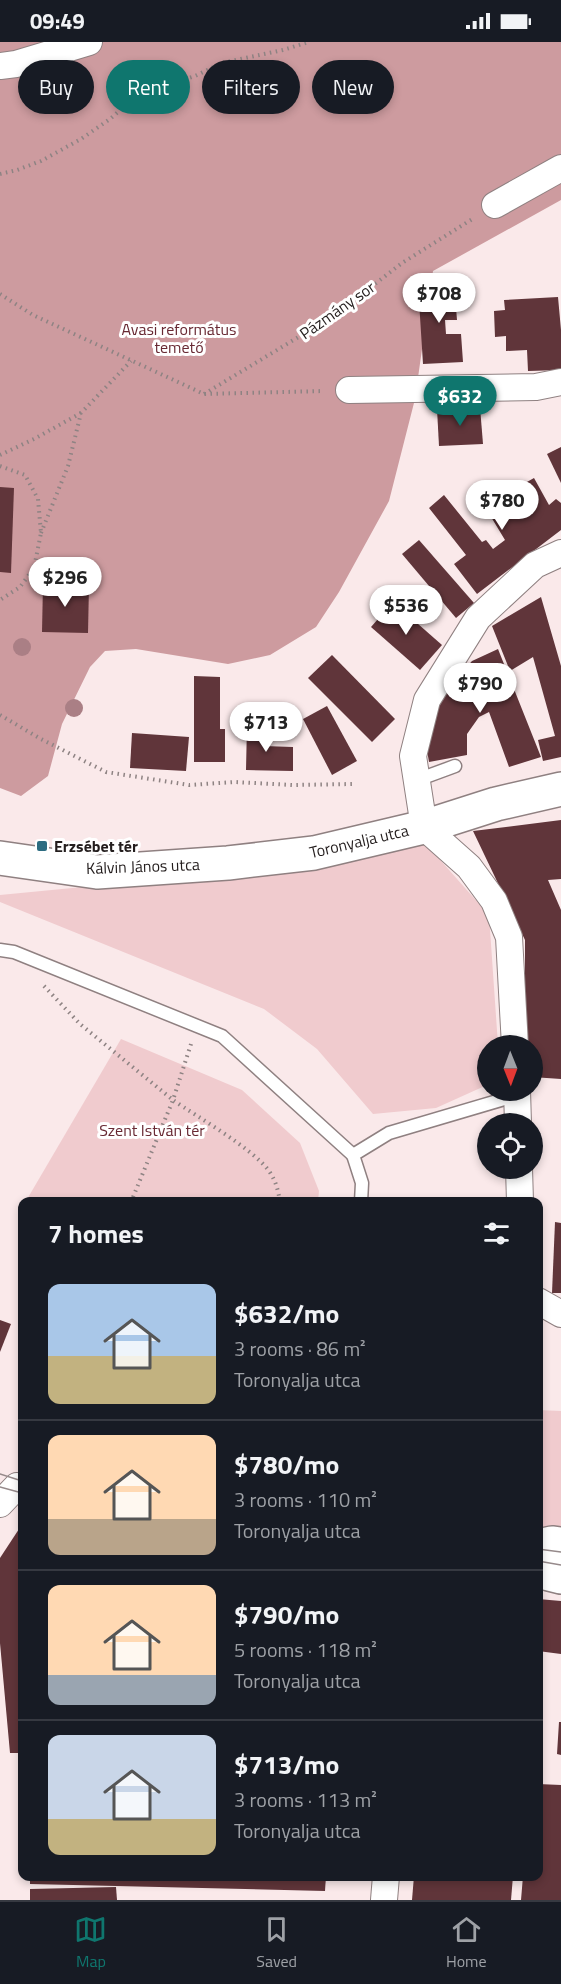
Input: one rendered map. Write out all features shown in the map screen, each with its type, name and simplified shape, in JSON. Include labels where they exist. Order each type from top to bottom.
[{"type":"street","points":[[0,66],[16,64],[89,42]]},
{"type":"street","points":[[495,205],[561,168]]},
{"type":"street","points":[[349,390],[536,387],[561,382]]},
{"type":"street","name":"Toronyalja utca","points":[[214,863],[314,853],[424,826],[412,756],[427,700],[478,618],[535,565],[561,553]]},
{"type":"street","points":[[424,826],[496,804],[561,789]]},
{"type":"street","points":[[424,826],[469,867],[494,901],[509,937],[514,1035]]},
{"type":"street","name":"Kálvin János utca","points":[[0,858],[97,872],[214,863]]},
{"type":"street","points":[[519,1179],[520,1197]]},
{"type":"street","points":[[543,1304],[561,1314]]},
{"type":"street","points":[[543,1545],[561,1544]]},
{"type":"street","points":[[543,1571],[561,1577]]},
{"type":"street","points":[[384,1900],[386,1881]]},
{"type":"lane","points":[[417,780],[455,766]]},
{"type":"lane","points":[[0,950],[14,952],[222,1036],[353,1155],[362,1183],[361,1197]]},
{"type":"lane","points":[[353,1155],[389,1133],[491,1101]]},
{"type":"path","points":[[0,174],[40,161],[81,139],[110,119],[137,95],[195,76],[222,63],[284,50],[309,42]]},
{"type":"path","name":"Pázmány sor","points":[[204,394],[335,315],[402,263],[495,205]]},
{"type":"path","points":[[0,294],[33,315],[204,394],[349,390]]},
{"type":"path","points":[[0,454],[34,440],[81,413],[131,361]]},
{"type":"path","points":[[0,600],[20,587],[34,568],[41,533],[68,466],[81,413]]},
{"type":"path","points":[[0,466],[25,475],[38,500],[41,533]]},
{"type":"path","points":[[0,715],[106,772],[189,785],[235,782],[291,785],[352,784]]},
{"type":"path","points":[[43,984],[80,1024],[173,1100],[245,1149],[268,1169],[278,1185],[279,1197]]},
{"type":"path","points":[[133,1197],[173,1100],[197,1026]]},
{"type":"green space","name":"Avasi református temető","points":[[0,42],[561,42],[561,200],[433,271],[415,399],[389,501],[339,592],[316,627],[270,655],[228,664],[136,649],[105,651],[90,667],[62,724],[48,776],[21,796],[0,788]]},
{"type":"green space","points":[[426,844],[489,915],[497,1035],[477,1035],[477,1090],[436,1108],[373,1114],[317,1049],[264,1009],[0,902],[0,895],[330,863]]},
{"type":"green space","name":"Szent István tér","points":[[121,1039],[242,1090],[300,1143],[319,1191],[318,1197],[28,1197]]},
{"type":"green space","points":[[543,1410],[561,1411],[561,1538],[543,1537]]},
{"type":"building","points":[[454,283],[457,320],[445,320],[446,334],[461,334],[463,362],[423,364],[418,285]]},
{"type":"building","points":[[558,297],[561,370],[528,371],[527,350],[506,351],[506,336],[495,337],[494,311],[505,310],[504,300]]},
{"type":"building","points":[[480,407],[483,444],[439,446],[437,409]]},
{"type":"building","points":[[561,447],[561,483],[547,454]]},
{"type":"building","points":[[534,478],[549,505],[556,499],[561,503],[561,530],[477,594],[454,564],[466,555],[429,508],[444,495],[482,542],[486,540],[493,549],[505,540],[479,497],[503,483],[509,492]]},
{"type":"building","points":[[0,487],[14,488],[11,573],[0,572]]},
{"type":"building","points":[[419,540],[474,603],[456,618],[402,554]]},
{"type":"building","points":[[43,584],[89,585],[88,633],[42,632]]},
{"type":"building","points":[[541,597],[561,666],[561,757],[543,761],[538,740],[555,736],[533,657],[510,671],[492,626]]},
{"type":"building","points":[[393,602],[442,645],[420,670],[371,627]]},
{"type":"building","points":[[498,649],[541,757],[509,767],[489,712],[479,717],[467,734],[467,755],[429,762],[423,727],[441,696],[472,661]]},
{"type":"building","points":[[332,655],[395,719],[372,742],[308,678]]},
{"type":"building","points":[[194,676],[220,677],[220,729],[225,729],[225,762],[194,762]]},
{"type":"building","points":[[327,706],[357,761],[332,775],[303,719]]},
{"type":"building","points":[[247,725],[264,725],[264,746],[293,747],[293,771],[246,770]]},
{"type":"building","points":[[132,733],[189,737],[186,771],[130,768]]},
{"type":"building","points":[[561,820],[561,879],[548,880],[561,910],[561,1079],[543,1078],[543,1035],[525,1035],[525,940],[473,831]]},
{"type":"building","points":[[555,1222],[561,1223],[561,1293],[552,1293]]},
{"type":"building","points":[[0,1320],[11,1324],[0,1352]]},
{"type":"building","points":[[18,1531],[18,1753],[10,1753],[0,1643],[0,1558]]},
{"type":"building","points":[[543,1599],[561,1601],[561,1654],[543,1652]]},
{"type":"building","points":[[559,1722],[561,1722],[561,1755],[557,1754]]},
{"type":"building","points":[[543,1784],[561,1785],[561,1900],[521,1900],[523,1881],[543,1881]]},
{"type":"building","points":[[30,1881],[326,1881],[325,1891],[30,1884]]},
{"type":"building","points":[[414,1881],[513,1881],[511,1900],[412,1900]]},
{"type":"building","points":[[116,1887],[117,1900],[30,1900],[30,1889]]},
{"type":"tram line","points":[[0,1474],[18,1480]]},
{"type":"tram line","points":[[0,1487],[18,1492]]},
{"type":"tram line","points":[[543,1550],[561,1552]]},
{"type":"tram line","points":[[543,1562],[561,1565]]},
{"type":"place","name":"Erzsébet tér","points":[[42,846]]}]
